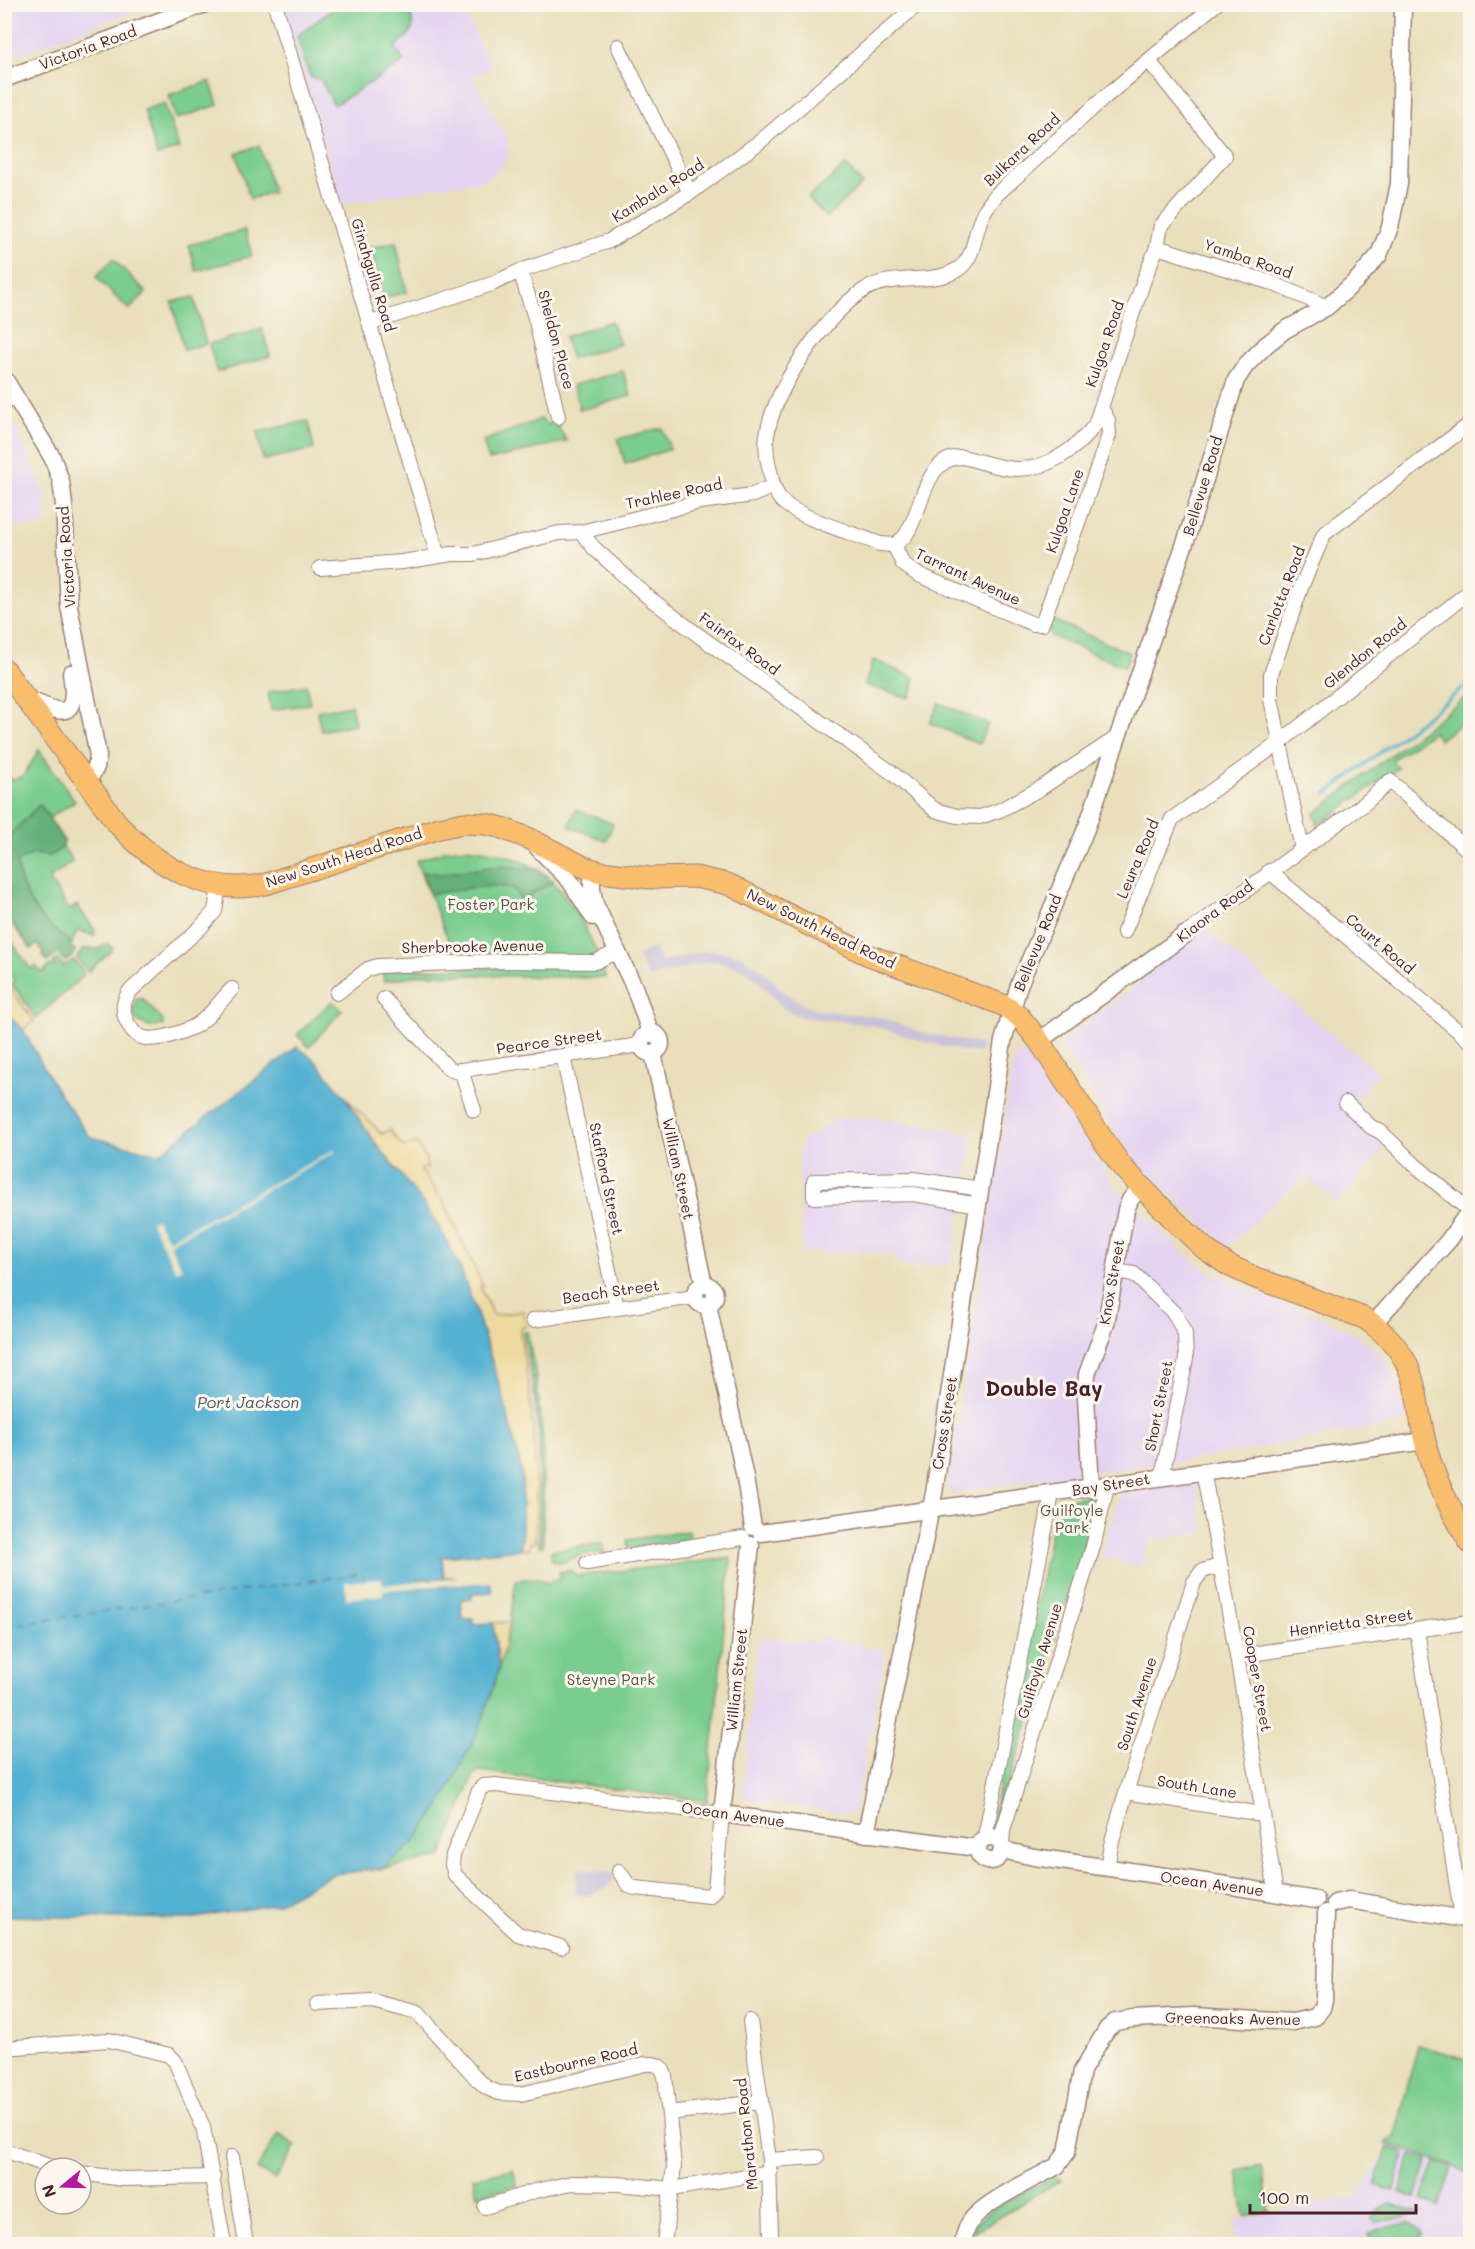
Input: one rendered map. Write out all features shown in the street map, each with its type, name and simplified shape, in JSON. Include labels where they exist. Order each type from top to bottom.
[{"type":"main road","name":"New South Head Road","points":[[4,669],[117,823],[150,855],[166,866],[219,887],[240,889],[266,884],[395,841],[458,824],[485,824],[528,838],[592,870],[650,878],[695,878],[728,884],[866,954],[992,999],[1012,1010],[1039,1041],[1105,1143],[1124,1168],[1194,1238],[1228,1265],[1256,1278],[1355,1313],[1373,1324],[1389,1338],[1406,1360],[1415,1385],[1425,1441],[1434,1473],[1470,1543]]},
{"type":"street","name":"Victoria Road","points":[[4,79],[205,4]]},
{"type":"street","name":"Ginahgulla Road","points":[[275,4],[371,323],[418,495],[438,556]]},
{"type":"street","name":"Kambala Road","points":[[371,323],[492,284],[519,271],[609,241],[690,193],[762,140],[918,4]]},
{"type":"street","name":"Bulkara Road","points":[[894,545],[880,544],[789,507],[780,499],[773,486],[766,449],[766,436],[774,406],[806,351],[840,309],[866,289],[888,282],[943,276],[960,268],[971,255],[983,214],[996,195],[1105,97],[1216,4]]},
{"type":"street","name":"Bellevue Road","points":[[1012,1010],[1019,985],[1086,829],[1186,540],[1236,380],[1246,365],[1266,345],[1285,330],[1327,307],[1356,281],[1379,255],[1390,227],[1399,184],[1403,4]]},
{"type":"street","points":[[618,46],[690,193]]},
{"type":"street","name":"Kulgoa Road","points":[[894,545],[905,536],[933,474],[944,461],[962,456],[1009,469],[1032,467],[1051,461],[1071,450],[1084,440],[1095,425],[1157,247],[1161,226],[1225,156],[1149,61]]},
{"type":"street","name":"Yamba Road","points":[[1157,247],[1272,283],[1327,307]]},
{"type":"street","name":"Sheldon Place","points":[[519,271],[537,321],[558,417]]},
{"type":"street","name":"Victoria Road","points":[[4,378],[38,432],[57,470],[64,505],[69,606],[98,756],[94,772],[87,783]]},
{"type":"street","name":"Kulgoa Lane","points":[[1040,625],[1109,435],[1108,420],[1101,408]]},
{"type":"street","name":"Carlotta Road","points":[[1302,849],[1271,699],[1271,674],[1302,585],[1324,534],[1470,424]]},
{"type":"street","name":"Trahlee Road","points":[[581,532],[700,502],[753,495],[773,486]]},
{"type":"street","points":[[26,698],[58,711],[69,707],[74,700],[59,597],[64,528]]},
{"type":"street","points":[[320,568],[473,554],[559,533],[581,532]]},
{"type":"street","name":"Fairfax Road","points":[[581,532],[594,548],[648,597],[891,772],[916,796],[935,810],[957,816],[980,817],[1000,810],[1041,788],[1116,738]]},
{"type":"street","name":"Tarrant Avenue","points":[[894,545],[900,561],[917,574],[1040,625]]},
{"type":"street","name":"Glendon Road","points":[[1279,743],[1470,591]]},
{"type":"street","name":"Leura Road","points":[[1124,932],[1172,819],[1279,743]]},
{"type":"street","name":"Kiaora Road","points":[[1039,1041],[1269,871],[1364,804],[1390,781],[1468,844]]},
{"type":"street","points":[[528,838],[570,881],[614,947]]},
{"type":"street","name":"William Street","points":[[592,870],[592,894],[634,987],[702,1296],[745,1478],[752,1536],[722,1814]]},
{"type":"street","name":"Court Road","points":[[1269,871],[1470,1041]]},
{"type":"street","points":[[219,887],[215,911],[200,928],[129,992],[124,1003],[124,1016],[137,1035],[155,1038],[191,1028],[199,1023],[232,988]]},
{"type":"street","name":"Sherbrooke Avenue","points":[[337,993],[368,969],[378,966],[595,962],[614,947]]},
{"type":"street","points":[[384,999],[449,1069],[461,1070],[474,1110]]},
{"type":"street","name":"Cross Street","points":[[866,1834],[931,1509],[1004,1041],[1012,1010]]},
{"type":"street","name":"Pearce Street","points":[[461,1070],[648,1044]]},
{"type":"street","name":"Stafford Street","points":[[563,1056],[617,1308]]},
{"type":"street","points":[[1346,1103],[1371,1127],[1388,1137],[1415,1165],[1470,1210],[1449,1240],[1373,1324]]},
{"type":"street","points":[[910,1194],[911,1179]]},
{"type":"street","points":[[911,1179],[980,1197],[910,1194],[814,1197],[814,1180],[911,1179]]},
{"type":"street","points":[[843,1180],[844,1196]]},
{"type":"street","name":"Knox Street","points":[[1099,1487],[1086,1398],[1087,1374],[1106,1324],[1126,1210],[1130,1200],[1141,1186]]},
{"type":"street","name":"Short Street","points":[[1115,1271],[1134,1274],[1155,1293],[1180,1321],[1186,1341],[1179,1396],[1162,1477]]},
{"type":"street","name":"Beach Street","points":[[533,1320],[702,1296]]},
{"type":"street","name":"Bay Street","points":[[587,1563],[931,1509],[1425,1441]]},
{"type":"street","name":"Cooper Street","points":[[1203,1470],[1237,1656],[1276,1893]]},
{"type":"street","name":"Guilfoyle Avenue","points":[[1002,1847],[1004,1830],[1093,1547],[1099,1487]]},
{"type":"street","name":"Guilfoyle Avenue","points":[[981,1842],[1052,1494]]},
{"type":"street","name":"South Avenue","points":[[1107,1868],[1126,1792],[1194,1582],[1202,1571],[1220,1566]]},
{"type":"street","name":"Henrietta Street","points":[[1237,1656],[1470,1622]]},
{"type":"street","points":[[1417,1630],[1466,1920]]},
{"type":"street","points":[[725,1785],[736,1803],[752,1817]]},
{"type":"street","name":"Ocean Avenue","points":[[561,1947],[518,1934],[454,1875],[453,1855],[478,1791],[483,1786],[606,1798],[866,1834],[981,1842],[979,1856],[991,1861],[998,1858],[1002,1847],[1034,1857],[1276,1893],[1325,1905],[1349,1900],[1466,1920]]},
{"type":"street","name":"South Lane","points":[[1126,1792],[1263,1814]]},
{"type":"street","points":[[619,1871],[629,1886],[635,1888],[709,1896],[715,1890],[722,1814]]},
{"type":"street","name":"Greenoaks Avenue","points":[[963,2244],[966,2230],[972,2219],[992,2204],[1058,2166],[1063,2160],[1067,2152],[1082,2071],[1107,2029],[1115,2022],[1193,2016],[1293,2022],[1315,2017],[1322,2008],[1324,2000],[1325,1905]]},
{"type":"street","name":"Eastbourne Road","points":[[317,2004],[372,2001],[418,2013],[478,2080],[499,2093],[520,2094],[645,2064],[657,2064],[664,2070],[674,2166],[664,2244]]},
{"type":"street","name":"Marathon Road","points":[[750,2021],[769,2166],[771,2236],[769,2244]]},
{"type":"street","points":[[4,2048],[109,2040],[169,2055],[175,2061],[199,2117],[213,2177],[224,2244]]},
{"type":"street","points":[[669,2114],[760,2102]]},
{"type":"street","points":[[4,2150],[33,2160]]},
{"type":"street","points":[[232,2157],[246,2244]]},
{"type":"street","points":[[485,2207],[535,2191],[572,2183],[672,2189],[817,2157]]},
{"type":"street","points":[[93,2175],[123,2179],[213,2177]]},
{"type":"shaded area","points":[[5,4],[151,4],[151,5],[5,59]]},
{"type":"shaded area","points":[[283,5],[460,5],[492,67],[473,78],[509,142],[507,159],[482,182],[342,204]]},
{"type":"shaded area","points":[[5,408],[44,491],[46,526],[8,526],[5,529]]},
{"type":"shaded area","points":[[1205,929],[1378,1073],[1355,1102],[1392,1140],[1337,1203],[1304,1175],[1228,1247],[1140,1168],[1060,1044]]},
{"type":"shaded area","points":[[654,947],[661,962],[704,951],[740,955],[761,968],[785,993],[807,1007],[880,1017],[923,1033],[981,1044],[980,1053],[929,1043],[871,1025],[801,1017],[783,1008],[758,981],[744,970],[719,962],[707,962],[648,978],[637,955]]},
{"type":"shaded area","points":[[1030,1052],[1115,1186],[1180,1250],[1214,1275],[1337,1324],[1365,1341],[1383,1357],[1399,1385],[1408,1422],[1190,1460],[1039,1479],[952,1493],[948,1487],[1014,1056]]},
{"type":"shaded area","points":[[840,1118],[879,1119],[973,1133],[951,1265],[897,1265],[897,1256],[881,1252],[803,1252],[799,1152],[803,1140]]},
{"type":"shaded area","points":[[1196,1481],[1203,1533],[1149,1540],[1140,1567],[1100,1556],[1120,1495]]},
{"type":"shaded area","points":[[819,1637],[886,1651],[852,1814],[747,1799],[742,1793],[758,1638],[818,1642]]},
{"type":"shaded area","points":[[580,1869],[613,1873],[617,1877],[605,1888],[583,1896],[575,1893],[577,1872]]},
{"type":"shaded area","points":[[1418,2045],[1470,2060],[1470,2244],[1236,2244],[1234,2220],[1357,2197],[1395,2136]]},
{"type":"green space","points":[[338,5],[406,5],[413,24],[410,33],[395,47],[404,62],[334,105],[320,79],[310,77],[297,36]]},
{"type":"green space","points":[[210,81],[218,105],[176,119],[169,95]]},
{"type":"green space","points":[[164,103],[179,148],[157,156],[144,110]]},
{"type":"green space","points":[[259,146],[273,192],[250,199],[236,153]]},
{"type":"green space","points":[[846,165],[862,184],[826,217],[808,198]]},
{"type":"green space","points":[[245,230],[252,256],[196,271],[189,245]]},
{"type":"green space","points":[[396,242],[407,292],[383,298],[370,248]]},
{"type":"green space","points":[[113,259],[146,292],[129,310],[96,277]]},
{"type":"green space","points":[[194,297],[206,344],[184,350],[172,302]]},
{"type":"green space","points":[[611,321],[620,344],[571,359],[564,337]]},
{"type":"green space","points":[[262,329],[270,356],[217,372],[209,344]]},
{"type":"green space","points":[[623,371],[631,396],[580,410],[573,385]]},
{"type":"green space","points":[[541,419],[548,424],[556,424],[567,441],[489,460],[483,441]]},
{"type":"green space","points":[[308,421],[314,449],[263,460],[257,432]]},
{"type":"green space","points":[[662,428],[670,449],[625,464],[618,439]]},
{"type":"green space","points":[[1050,619],[1130,653],[1125,667],[1051,636],[1048,625]]},
{"type":"green space","points":[[873,660],[915,678],[910,698],[865,685]]},
{"type":"green space","points":[[306,685],[310,704],[271,710],[268,692]]},
{"type":"green space","points":[[1470,694],[1470,716],[1439,740],[1433,732],[1392,760],[1398,768],[1318,825],[1314,814]]},
{"type":"green space","points":[[939,703],[988,724],[979,744],[930,723]]},
{"type":"green space","points":[[351,705],[355,724],[321,731],[317,711]]},
{"type":"green space","points":[[39,750],[75,801],[50,817],[33,854],[50,856],[63,847],[73,861],[49,879],[69,910],[77,905],[95,931],[94,936],[78,930],[70,948],[75,950],[72,957],[65,961],[57,954],[47,962],[42,956],[45,954],[37,944],[31,949],[5,914],[5,775],[13,780],[23,776]]},
{"type":"green space","points":[[40,804],[64,841],[63,847],[50,856],[33,854],[17,862],[19,875],[35,909],[61,936],[72,943],[70,948],[75,950],[72,957],[65,961],[57,954],[47,962],[42,956],[45,954],[37,944],[31,949],[5,914],[5,840]]},
{"type":"green space","points":[[576,809],[613,824],[606,841],[569,826]]},
{"type":"green space","name":"Foster Park","points":[[466,848],[493,852],[515,859],[534,867],[549,879],[575,910],[598,954],[593,957],[456,959],[416,861],[447,850]]},
{"type":"green space","points":[[498,866],[538,869],[554,881],[522,900],[513,888],[495,886],[430,894],[421,872],[441,874]]},
{"type":"green space","points":[[5,932],[29,967],[33,969],[36,966],[42,973],[50,965],[52,967],[55,965],[53,963],[57,959],[64,966],[74,960],[83,971],[84,975],[36,1018],[12,984],[15,981],[5,968]]},
{"type":"green space","points":[[107,943],[113,949],[88,972],[77,958],[83,949],[98,949]]},
{"type":"green space","points":[[600,966],[606,978],[424,974],[384,981],[383,972],[406,969]]},
{"type":"green space","points":[[137,998],[143,999],[163,1021],[163,1025],[149,1027],[136,1020],[133,1011]]},
{"type":"green space","points":[[332,1001],[342,1010],[309,1047],[297,1035]]},
{"type":"green space","points":[[527,1332],[535,1371],[543,1439],[543,1546],[539,1546],[539,1439],[533,1385],[523,1333]]},
{"type":"green space","name":"Guilfoyle Park","points":[[1094,1495],[1099,1500],[1001,1807],[997,1828],[991,1826],[1057,1501]]},
{"type":"green space","points":[[688,1531],[690,1539],[628,1548],[627,1540]]},
{"type":"green space","points":[[603,1543],[604,1553],[582,1555],[562,1562],[552,1560],[551,1551]]},
{"type":"green space","name":"Steyne Park","points":[[731,1558],[707,1801],[479,1771],[473,1776],[441,1857],[381,1869],[414,1843],[441,1804],[480,1727],[499,1668],[510,1622],[516,1580],[538,1578],[548,1583],[560,1578],[559,1572],[570,1570],[576,1576]]},
{"type":"green space","points":[[1418,2045],[1470,2060],[1470,2172],[1385,2143],[1395,2136]]},
{"type":"green space","points":[[278,2134],[296,2145],[275,2180],[257,2169]]},
{"type":"green space","points":[[1388,2147],[1405,2153],[1393,2191],[1375,2185]]},
{"type":"green space","points":[[1411,2155],[1428,2160],[1416,2198],[1399,2193]]},
{"type":"green space","points":[[1435,2162],[1452,2168],[1439,2206],[1422,2200]]},
{"type":"green space","points":[[1262,2166],[1269,2212],[1245,2216],[1237,2171]]},
{"type":"green space","points":[[513,2169],[517,2186],[477,2195],[473,2178]]},
{"type":"green space","points":[[1054,2176],[1061,2180],[974,2232],[974,2224],[993,2209]]},
{"type":"green space","points":[[1389,2203],[1420,2213],[1376,2224],[1371,2219]]},
{"type":"green space","points":[[1408,2222],[1422,2231],[1422,2235],[1412,2244],[1385,2244],[1381,2240],[1373,2244],[1368,2233]]},
{"type":"sand","points":[[4,980],[34,1021],[22,1030],[5,1011]]},
{"type":"sand","points":[[344,1096],[382,1134],[390,1130],[402,1146],[417,1144],[426,1159],[427,1168],[420,1169],[445,1204],[483,1286],[480,1287],[493,1316],[524,1311],[526,1326],[521,1329],[520,1334],[532,1412],[536,1489],[535,1543],[529,1543],[530,1549],[520,1549],[522,1473],[503,1397],[459,1266],[442,1232],[420,1199],[376,1144]]},
{"type":"sand","points":[[510,1622],[499,1668],[493,1623]]},
{"type":"water","name":"Port Jackson","points":[[4,1011],[23,1030],[56,1089],[90,1137],[159,1154],[297,1047],[315,1060],[344,1096],[376,1144],[420,1199],[442,1232],[459,1265],[503,1397],[522,1473],[522,1538],[520,1549],[442,1557],[444,1577],[457,1577],[416,1580],[417,1588],[490,1582],[492,1592],[472,1593],[472,1599],[461,1599],[463,1619],[473,1619],[474,1624],[493,1623],[499,1668],[480,1727],[441,1804],[414,1843],[381,1869],[333,1874],[277,1904],[189,1919],[5,1916]]},
{"type":"pier","points":[[334,1150],[335,1152],[169,1243],[182,1268],[176,1271],[151,1222],[156,1219],[168,1240]]},
{"type":"pier","points":[[460,1577],[457,1580],[419,1583],[419,1585],[490,1579],[493,1582],[383,1590],[383,1595],[346,1599],[345,1582],[382,1579],[383,1585]]},
{"type":"waterway","points":[[1326,794],[1470,683]]},
{"type":"ferry route","points":[[4,1626],[363,1573],[364,1580]]},
{"type":"district","name":"Double Bay","points":[[1044,1389]]}]
